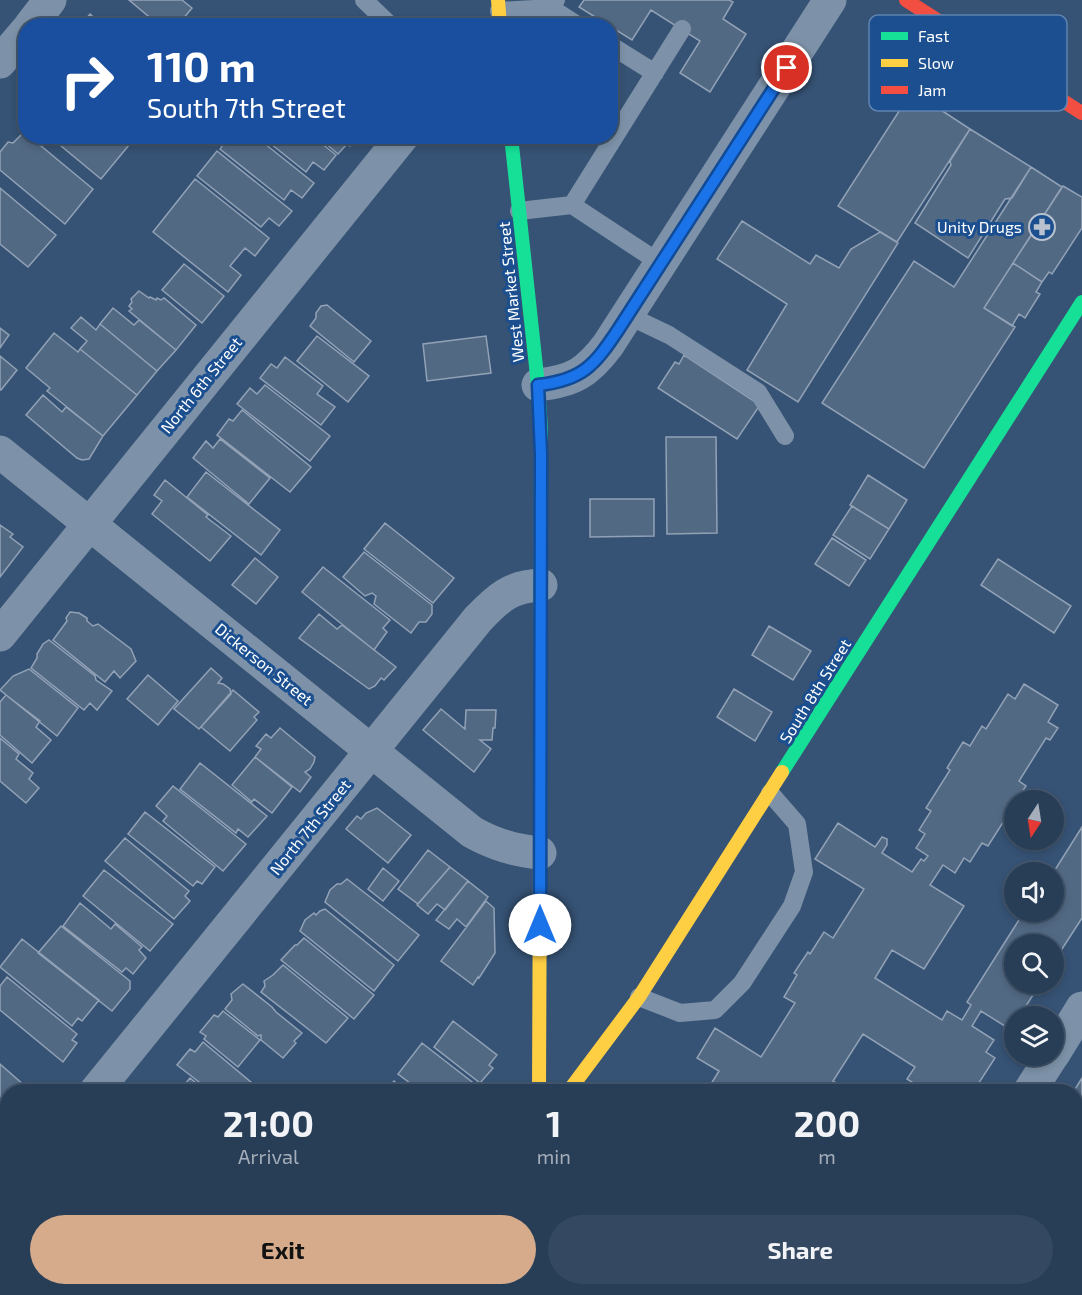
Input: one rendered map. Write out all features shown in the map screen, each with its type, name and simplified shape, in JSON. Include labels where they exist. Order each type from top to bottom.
[{"type":"main road","points":[[906,0],[929,15]]},
{"type":"main road","points":[[1067,103],[1082,113]]},
{"type":"main road","name":"West Market Street","points":[[512,144],[541,429],[539,1084]]},
{"type":"main road","name":"South 8th Street","points":[[574,1084],[639,997],[1082,302]]},
{"type":"street","points":[[36,18],[50,0]]},
{"type":"street","points":[[538,385],[577,376],[599,357],[830,0]]},
{"type":"street","points":[[0,62],[18,41]]},
{"type":"street","name":"North 6th Street","points":[[0,635],[398,144]]},
{"type":"street","name":"Dickerson Street","points":[[0,452],[472,832],[496,844],[525,852],[540,853]]},
{"type":"street","name":"North 7th Street","points":[[101,1084],[478,619],[502,596],[516,589],[541,585]]},
{"type":"street","points":[[1064,1037],[1082,1008]]},
{"type":"street","points":[[1034,1084],[1046,1066]]},
{"type":"lane","points":[[364,0],[383,18]]},
{"type":"lane","points":[[499,12],[554,4],[570,18]]},
{"type":"lane","points":[[618,132],[682,29]]},
{"type":"lane","points":[[618,50],[655,72]]},
{"type":"lane","points":[[572,206],[610,144]]},
{"type":"lane","points":[[519,211],[572,206],[660,263]]},
{"type":"lane","points":[[627,315],[669,335],[758,392],[785,436]]},
{"type":"lane","points":[[639,997],[680,1013],[715,1010],[742,983],[792,906],[804,872],[797,824],[770,793]]},
{"type":"building","points":[[129,0],[182,0],[192,8],[184,18],[150,18]]},
{"type":"building","points":[[584,0],[729,0],[733,2],[723,19],[746,34],[710,92],[680,73],[700,41],[651,10],[632,40],[618,31],[618,18],[597,18],[579,7]]},
{"type":"building","points":[[899,111],[943,111],[970,129],[897,242],[838,206]]},
{"type":"building","points":[[970,129],[1031,167],[1012,198],[1005,199],[968,258],[915,223]]},
{"type":"building","points":[[18,138],[18,144],[39,144],[93,189],[65,224],[0,170],[0,152],[8,142],[13,143]]},
{"type":"building","points":[[59,144],[129,145],[101,179]]},
{"type":"building","points":[[223,144],[265,144],[314,183],[302,198],[291,190],[284,200],[220,149]]},
{"type":"building","points":[[271,144],[322,144],[336,155],[324,170],[313,162],[306,172]]},
{"type":"building","points":[[326,144],[347,144],[338,154]]},
{"type":"building","points":[[217,151],[292,211],[279,226],[269,218],[261,227],[197,176]]},
{"type":"building","points":[[1031,167],[1062,187],[984,308],[1015,327],[924,468],[822,403],[914,261],[954,287]]},
{"type":"building","points":[[195,179],[269,238],[255,256],[245,248],[230,266],[241,275],[228,292],[153,232]]},
{"type":"building","points":[[1063,186],[1082,197],[1082,228],[1052,274],[1049,272],[1042,282],[1013,263],[1038,225],[1042,227],[1048,218],[1044,215]]},
{"type":"building","points":[[0,188],[56,235],[28,267],[0,244]]},
{"type":"building","points":[[742,221],[810,264],[816,255],[839,268],[851,249],[880,232],[898,243],[798,402],[747,370],[787,304],[717,259]]},
{"type":"building","points":[[1013,263],[1042,282],[1036,292],[1040,294],[1025,318],[1019,314],[1012,326],[984,308]]},
{"type":"building","points":[[184,264],[224,296],[202,323],[162,290]]},
{"type":"building","points":[[139,291],[156,300],[164,298],[196,325],[176,350],[129,311],[132,309],[129,306],[131,299]]},
{"type":"building","points":[[327,305],[371,341],[354,362],[310,326],[321,306]]},
{"type":"building","points":[[113,308],[134,325],[139,320],[176,350],[157,371],[100,324]]},
{"type":"building","points":[[81,317],[96,330],[100,324],[157,371],[137,395],[80,349],[87,341],[71,328]]},
{"type":"building","points":[[0,328],[9,335],[0,348]]},
{"type":"building","points":[[54,333],[78,352],[80,349],[137,395],[103,436],[47,391],[50,388],[26,368]]},
{"type":"building","points":[[317,336],[369,376],[348,402],[297,361]]},
{"type":"building","points":[[486,336],[491,373],[427,381],[423,344]]},
{"type":"building","points":[[684,355],[760,405],[737,439],[658,388],[675,362],[679,364]]},
{"type":"building","points":[[0,356],[17,370],[1,390],[0,390]]},
{"type":"building","points":[[285,357],[323,386],[317,394],[335,407],[321,425],[260,378],[271,364],[277,368]]},
{"type":"building","points":[[265,385],[330,436],[310,461],[237,404],[250,388],[257,394]]},
{"type":"building","points":[[43,395],[62,412],[66,407],[103,436],[89,459],[77,458],[26,415]]},
{"type":"building","points":[[242,410],[311,467],[290,492],[217,435],[229,419],[233,421]]},
{"type":"building","points":[[666,437],[716,437],[717,533],[667,534]]},
{"type":"building","points":[[220,439],[270,478],[249,504],[193,458],[206,441],[213,448]]},
{"type":"building","points":[[206,472],[280,530],[261,555],[187,497]]},
{"type":"building","points":[[868,475],[907,500],[889,529],[850,505]]},
{"type":"building","points":[[165,480],[231,536],[210,561],[152,514],[162,501],[154,495]]},
{"type":"building","points":[[590,499],[654,499],[654,536],[590,537]]},
{"type":"building","points":[[852,506],[889,529],[870,559],[833,535]]},
{"type":"building","points":[[385,523],[454,578],[433,603],[364,549]]},
{"type":"building","points":[[0,525],[13,534],[10,537],[23,547],[0,577]]},
{"type":"building","points":[[832,538],[866,560],[849,586],[815,564]]},
{"type":"building","points":[[364,552],[432,605],[432,614],[426,622],[419,622],[411,633],[374,604],[376,596],[372,593],[365,596],[343,577]]},
{"type":"building","points":[[255,558],[278,577],[256,604],[232,585]]},
{"type":"building","points":[[998,559],[1071,606],[1054,633],[981,585]]},
{"type":"building","points":[[323,567],[390,620],[383,628],[387,632],[374,650],[302,592]]},
{"type":"building","points":[[70,612],[79,613],[93,626],[98,624],[131,649],[136,661],[120,678],[114,671],[105,682],[53,640],[67,621],[66,618]]},
{"type":"building","points":[[319,614],[337,629],[342,625],[396,667],[384,680],[381,678],[375,686],[369,689],[299,638]]},
{"type":"building","points":[[769,626],[811,651],[793,680],[752,655]]},
{"type":"building","points":[[49,640],[112,691],[97,710],[90,703],[84,710],[31,668],[43,644]]},
{"type":"building","points":[[211,668],[222,678],[218,683],[230,689],[231,694],[199,729],[174,709]]},
{"type":"building","points":[[29,669],[78,708],[57,736],[0,690],[13,676]]},
{"type":"building","points":[[148,675],[178,701],[158,725],[127,699]]},
{"type":"building","points":[[1024,684],[1058,705],[1048,722],[1058,728],[1050,740],[1046,738],[1019,781],[1026,786],[1023,790],[1004,790],[1004,821],[988,846],[982,843],[970,862],[964,858],[955,873],[943,865],[930,885],[964,906],[924,969],[892,950],[875,978],[942,1020],[947,1011],[962,1020],[971,1005],[967,1002],[1004,944],[1004,994],[1034,994],[1026,1006],[1004,1006],[1004,1026],[981,1011],[972,1026],[994,1040],[986,1052],[995,1058],[978,1084],[915,1084],[907,1079],[915,1067],[863,1034],[833,1081],[838,1084],[711,1084],[719,1071],[697,1058],[715,1028],[761,1057],[795,1003],[784,997],[797,975],[794,973],[824,932],[833,938],[864,889],[815,859],[838,823],[875,847],[882,837],[887,839],[887,845],[882,853],[912,872],[921,859],[924,861],[928,856],[916,848],[925,834],[919,830],[931,811],[926,808],[950,770],[947,768],[963,742],[970,746],[982,726],[986,729],[1008,694],[1015,699]]},
{"type":"building","points":[[734,689],[772,712],[755,741],[717,717]]},
{"type":"building","points":[[233,690],[259,712],[254,717],[257,720],[230,751],[201,727]]},
{"type":"building","points":[[6,695],[40,721],[36,727],[51,740],[32,763],[0,735],[0,702]]},
{"type":"building","points":[[441,709],[465,729],[466,710],[496,710],[492,740],[480,740],[491,749],[474,772],[423,730]]},
{"type":"building","points":[[280,728],[315,757],[310,769],[305,772],[311,777],[300,792],[255,757],[261,749],[256,746],[266,734],[271,738]]},
{"type":"building","points":[[0,738],[19,754],[16,759],[33,773],[29,779],[39,788],[26,803],[0,781]]},
{"type":"building","points":[[255,757],[292,787],[272,813],[254,799],[252,802],[232,785]]},
{"type":"building","points":[[200,763],[267,816],[248,837],[238,829],[236,833],[180,789]]},
{"type":"building","points":[[173,786],[246,844],[223,871],[163,821],[167,816],[156,806]]},
{"type":"building","points":[[377,808],[411,835],[388,863],[346,829],[357,816],[361,819],[366,813]]},
{"type":"building","points":[[145,812],[215,867],[202,884],[197,881],[193,886],[128,834]]},
{"type":"building","points":[[1082,827],[1082,918],[1064,946],[1064,934],[1010,934],[1018,922],[1064,922],[1064,862],[1060,862]]},
{"type":"building","points":[[125,838],[189,891],[185,896],[190,901],[174,919],[105,861]]},
{"type":"building","points":[[428,850],[450,867],[418,904],[398,889]]},
{"type":"building","points":[[450,867],[468,881],[445,910],[437,904],[428,914],[417,905]]},
{"type":"building","points":[[383,868],[399,881],[383,901],[368,889]]},
{"type":"building","points":[[104,870],[173,924],[150,951],[83,896]]},
{"type":"building","points":[[347,879],[419,935],[398,961],[325,902],[330,890]]},
{"type":"building","points":[[468,881],[488,897],[466,927],[457,919],[449,929],[436,920]]},
{"type":"building","points":[[486,901],[494,908],[495,953],[473,985],[441,961]]},
{"type":"building","points":[[80,903],[111,929],[115,924],[142,947],[139,950],[146,958],[133,974],[126,968],[122,972],[63,926]]},
{"type":"building","points":[[325,909],[394,965],[374,991],[300,931],[305,920]]},
{"type":"building","points":[[61,926],[130,981],[130,989],[112,1011],[38,953]]},
{"type":"building","points":[[304,938],[374,995],[354,1019],[281,960]]},
{"type":"building","points":[[22,939],[99,1000],[82,1021],[78,1018],[72,1026],[0,967]]},
{"type":"building","points":[[283,965],[348,1018],[326,1043],[261,992],[265,986],[264,981]]},
{"type":"building","points":[[7,977],[77,1034],[72,1040],[77,1043],[63,1062],[0,1010],[0,986]]},
{"type":"building","points":[[243,984],[302,1033],[283,1058],[261,1040],[261,1035],[258,1036],[225,1009],[232,1000],[231,994]]},
{"type":"building","points":[[223,1011],[260,1040],[238,1067],[204,1039],[206,1036],[200,1032],[214,1015],[218,1017]]},
{"type":"building","points":[[453,1021],[497,1055],[489,1065],[493,1068],[480,1083],[434,1047]]},
{"type":"building","points":[[203,1042],[253,1084],[202,1084],[177,1065],[190,1049],[195,1052]]},
{"type":"building","points":[[422,1043],[475,1084],[411,1084],[398,1074]]},
{"type":"building","points":[[0,1064],[23,1084],[0,1084]]},
{"type":"building","points":[[190,1078],[197,1084],[185,1084]]},
{"type":"traffic: fast","points":[[512,144],[541,429],[540,847]]},
{"type":"traffic: fast","points":[[782,772],[1082,302]]},
{"type":"traffic: slow","points":[[498,0],[499,18]]},
{"type":"traffic: slow","points":[[574,1084],[639,997],[782,772]]},
{"type":"traffic: slow","points":[[539,1084],[540,847]]},
{"type":"traffic: jam","points":[[906,0],[929,15]]},
{"type":"traffic: jam","points":[[1067,103],[1082,113]]},
{"type":"place","name":"Unity Drugs","points":[[1042,227]]},
{"type":"route","points":[[540,925],[541,429],[538,385],[577,376],[599,357],[787,68]]}]
